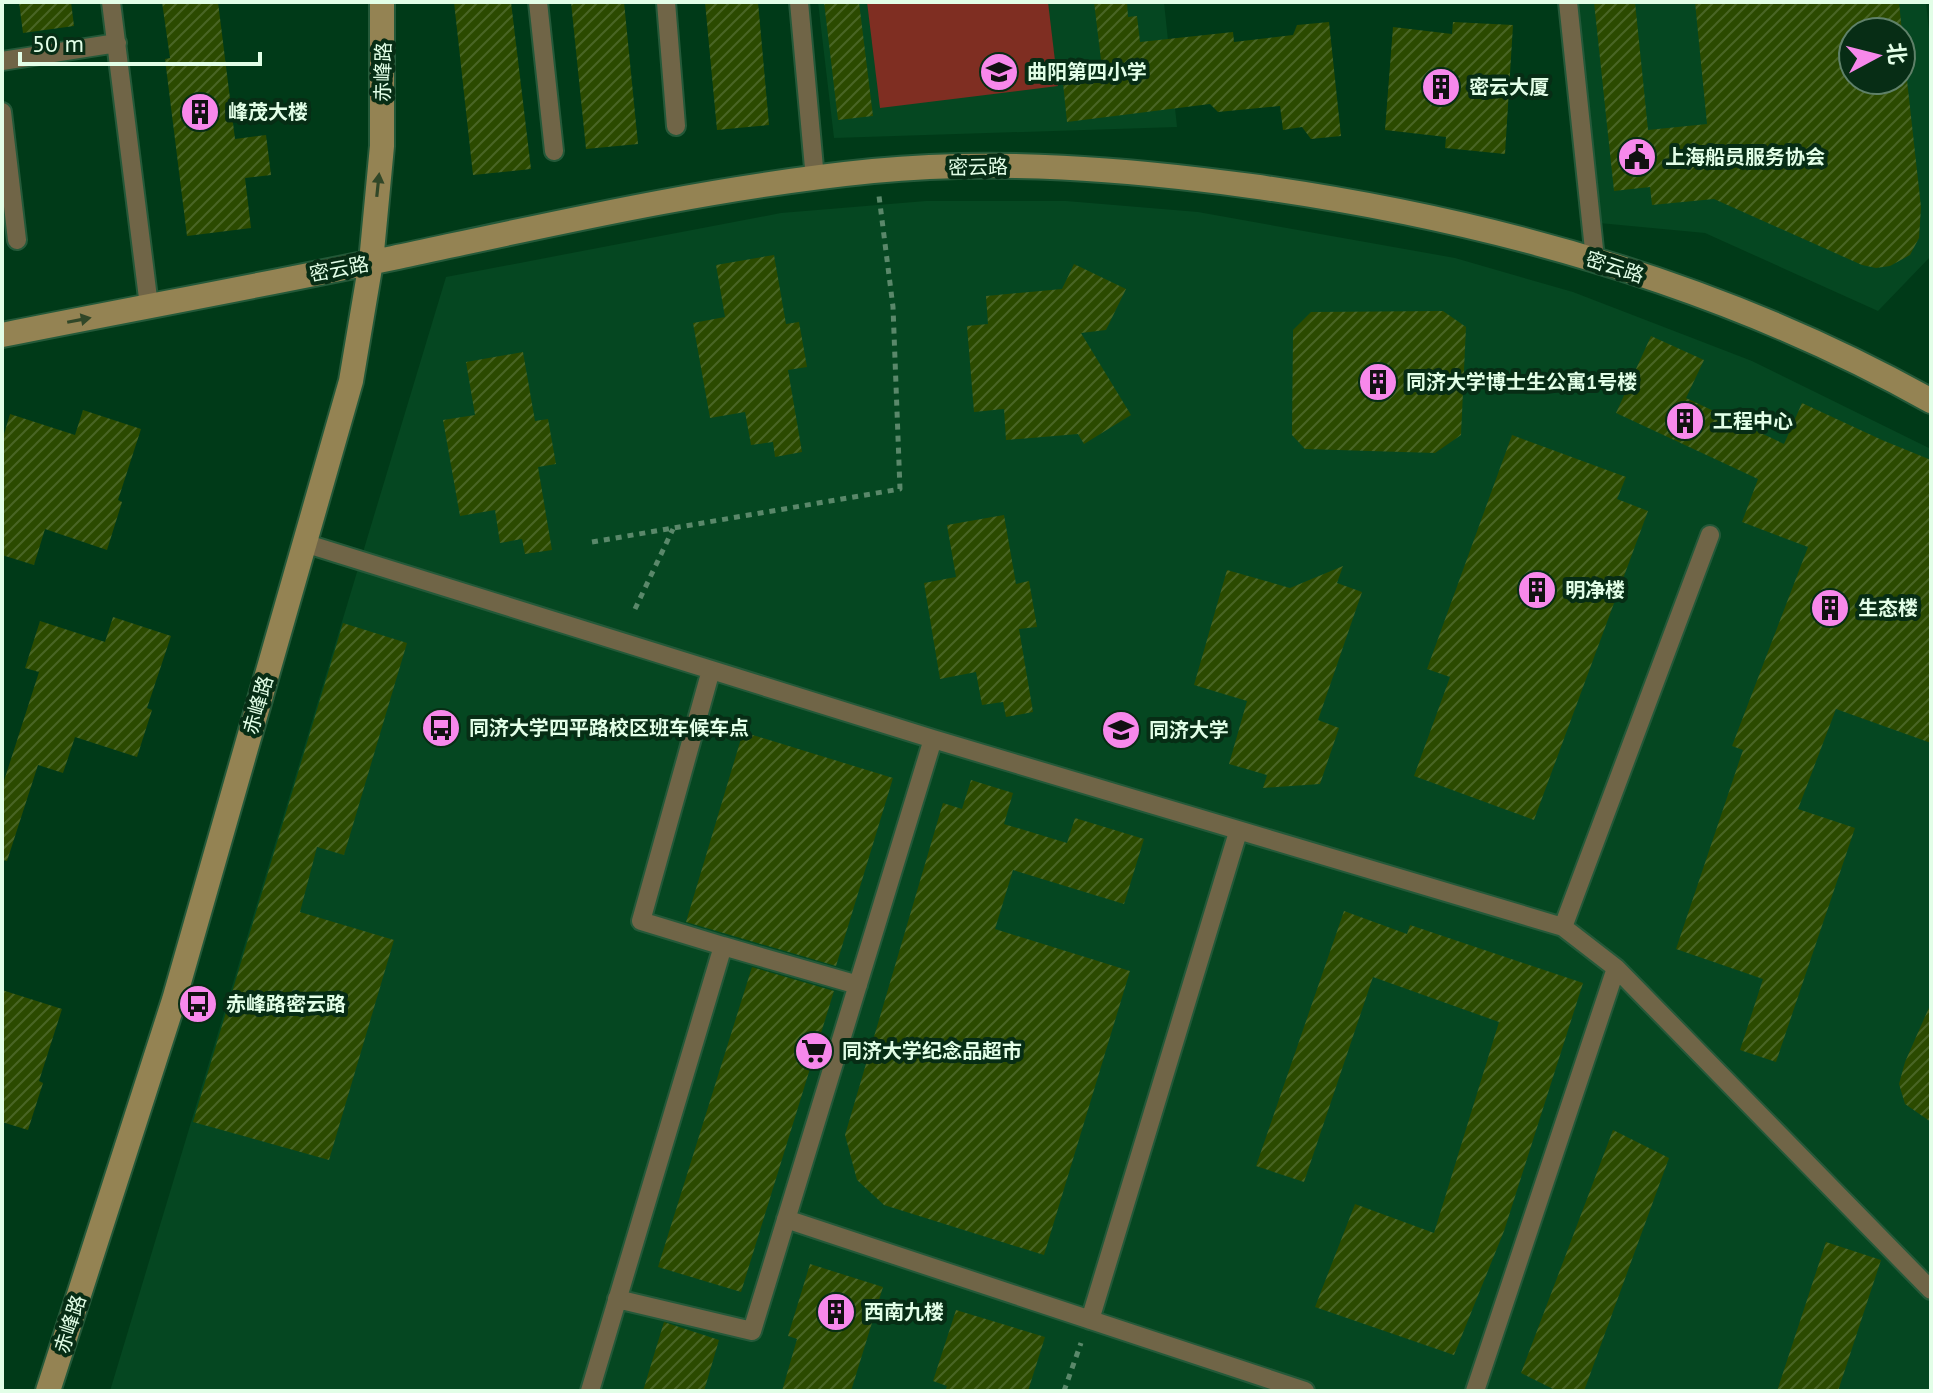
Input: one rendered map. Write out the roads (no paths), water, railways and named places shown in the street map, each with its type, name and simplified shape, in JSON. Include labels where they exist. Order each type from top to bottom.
[{"type":"street","name":"赤峰路","points":[[48,1391],[174,1000],[351,381],[371,262],[382,146],[382,2]]},
{"type":"street","name":"密云路","points":[[2,335],[724,191],[876,171],[1093,168],[1163,174],[1314,195],[1426,215],[1533,241],[1595,259],[1760,319],[1931,401]]},
{"type":"lane","points":[[111,2],[149,306]]},
{"type":"lane","points":[[538,2],[554,151]]},
{"type":"lane","points":[[666,2],[676,126]]},
{"type":"lane","points":[[799,2],[815,179]]},
{"type":"lane","points":[[1568,2],[1595,259]]},
{"type":"lane","points":[[2,61],[117,43]]},
{"type":"lane","points":[[2,112],[17,240]]},
{"type":"lane","points":[[1563,927],[1710,535]]},
{"type":"lane","points":[[304,543],[933,739],[1563,927],[1616,968],[1931,1290]]},
{"type":"lane","points":[[711,670],[641,921],[858,985]]},
{"type":"lane","points":[[617,1299],[752,1331],[933,739]]},
{"type":"lane","points":[[1090,1320],[1238,832]]},
{"type":"lane","points":[[590,1391],[723,946]]},
{"type":"lane","points":[[1475,1391],[1616,968]]},
{"type":"lane","points":[[786,1219],[1305,1391]]},
{"type":"place","name":"曲阳第四小学","points":[[999,72]]},
{"type":"place","name":"密云大厦","points":[[1441,87]]},
{"type":"place","name":"峰茂大楼","points":[[200,112]]},
{"type":"place","name":"上海船员服务协会","points":[[1637,157]]},
{"type":"place","name":"同济大学博士生公寓1号楼","points":[[1378,382]]},
{"type":"place","name":"工程中心","points":[[1685,421]]},
{"type":"place","name":"明净楼","points":[[1537,590]]},
{"type":"place","name":"生态楼","points":[[1830,608]]},
{"type":"place","name":"同济大学四平路校区班车候车点","points":[[441,728]]},
{"type":"place","name":"同济大学","points":[[1121,730]]},
{"type":"place","name":"赤峰路密云路","points":[[198,1004]]},
{"type":"place","name":"同济大学纪念品超市","points":[[814,1051]]},
{"type":"place","name":"西南九楼","points":[[836,1312]]}]
